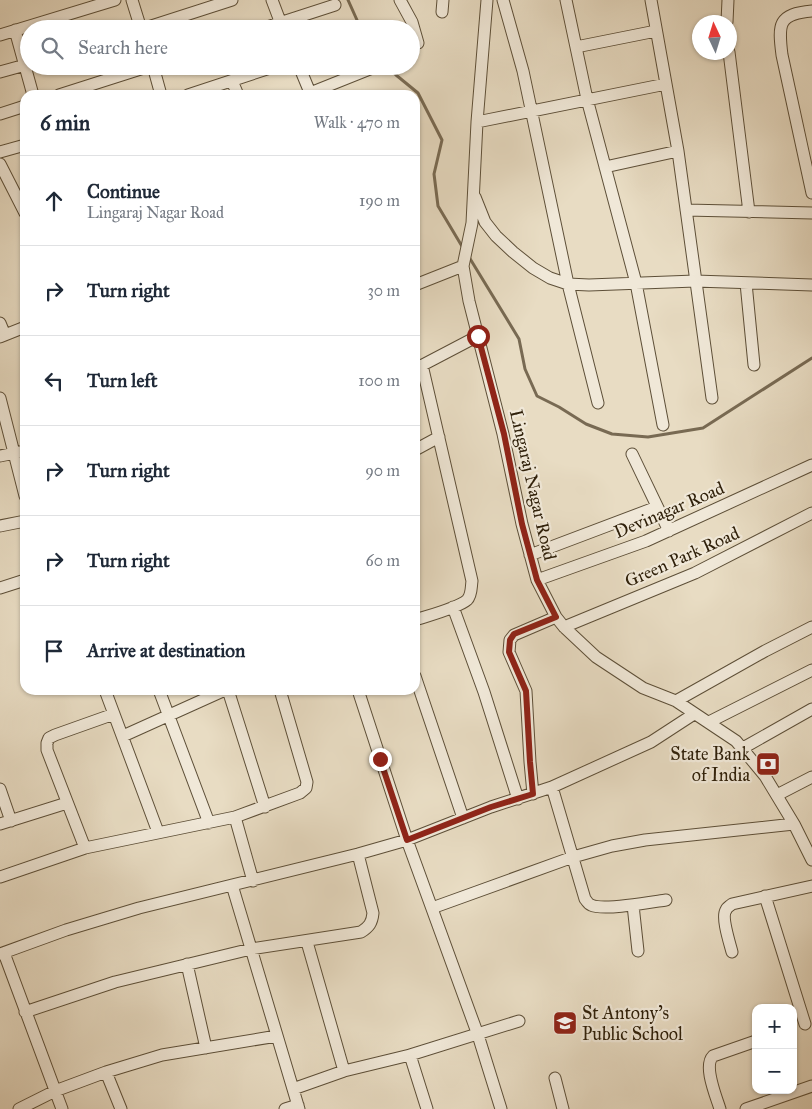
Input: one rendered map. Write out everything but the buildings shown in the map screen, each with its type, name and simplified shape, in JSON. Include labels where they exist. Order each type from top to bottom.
[{"type":"street","points":[[48,20],[115,0]]},
{"type":"street","points":[[132,0],[139,20]]},
{"type":"street","points":[[170,20],[232,0]]},
{"type":"street","points":[[272,0],[280,20]]},
{"type":"street","points":[[400,0],[411,20]]},
{"type":"street","name":"Lingaraj Nagar Road","points":[[487,0],[477,122],[472,223],[464,262],[478,336],[495,397],[522,524],[537,580],[556,617],[596,657],[643,688],[676,702],[736,741],[766,776],[811,854]]},
{"type":"street","points":[[503,0],[523,71],[568,284],[598,403]]},
{"type":"street","points":[[566,0],[587,99],[636,283],[663,425]]},
{"type":"street","points":[[651,0],[678,151],[712,398]]},
{"type":"street","points":[[728,0],[728,15]]},
{"type":"street","points":[[295,20],[335,5]]},
{"type":"street","points":[[812,11],[798,12],[787,16],[781,23],[779,38],[812,193]]},
{"type":"street","points":[[0,35],[20,28]]},
{"type":"street","points":[[15,30],[20,45]]},
{"type":"street","points":[[576,47],[656,31]]},
{"type":"street","points":[[730,60],[749,212]]},
{"type":"street","points":[[0,72],[20,67]]},
{"type":"street","points":[[29,75],[32,90]]},
{"type":"street","points":[[75,90],[122,75]]},
{"type":"street","points":[[154,75],[159,90]]},
{"type":"street","points":[[204,90],[250,75]]},
{"type":"street","points":[[303,75],[309,90]]},
{"type":"street","points":[[320,90],[356,75]]},
{"type":"street","points":[[232,81],[236,90]]},
{"type":"street","points":[[477,122],[666,84]]},
{"type":"street","points":[[0,114],[20,108]]},
{"type":"street","points":[[0,152],[20,146]]},
{"type":"street","points":[[605,167],[678,151]]},
{"type":"street","points":[[0,164],[20,192]]},
{"type":"street","points":[[474,193],[485,222],[496,236],[533,268],[550,278],[568,284],[695,281],[812,284]]},
{"type":"street","points":[[686,210],[812,213]]},
{"type":"street","points":[[420,283],[464,262]]},
{"type":"street","points":[[746,282],[754,365]]},
{"type":"street","points":[[0,323],[3,336],[20,329]]},
{"type":"street","points":[[420,366],[478,336]]},
{"type":"street","points":[[420,370],[439,437],[472,581],[471,592],[467,600],[420,618]]},
{"type":"street","points":[[0,398],[19,452],[0,456]]},
{"type":"street","points":[[420,447],[439,437]]},
{"type":"street","points":[[632,454],[669,531]]},
{"type":"street","name":"Devinagar Road","points":[[537,580],[646,541],[812,465]]},
{"type":"street","points":[[530,555],[657,507]]},
{"type":"street","name":"Green Park Road","points":[[564,627],[695,573],[812,513]]},
{"type":"street","points":[[0,526],[20,522]]},
{"type":"street","points":[[0,588],[20,582]]},
{"type":"street","points":[[453,606],[484,692],[518,799]]},
{"type":"street","points":[[533,794],[526,691],[509,652],[510,640],[514,634],[556,617]]},
{"type":"street","points":[[676,702],[765,651],[812,627]]},
{"type":"street","points":[[709,722],[812,670]]},
{"type":"street","points":[[420,691],[463,818]]},
{"type":"street","points":[[107,695],[158,832]]},
{"type":"street","points":[[161,695],[209,823]]},
{"type":"street","points":[[122,736],[215,695]]},
{"type":"street","points":[[229,695],[265,806]]},
{"type":"street","points":[[0,877],[85,848],[235,817],[300,793],[306,788],[304,770],[282,695]]},
{"type":"street","points":[[360,695],[407,840],[478,1035],[501,1109]]},
{"type":"street","points":[[743,748],[812,709]]},
{"type":"street","points":[[85,848],[47,750],[47,743],[49,738],[114,714]]},
{"type":"street","points":[[62,1109],[2,954],[66,930],[139,908],[358,854],[407,840],[463,818],[552,788],[651,742],[694,714]]},
{"type":"street","points":[[777,795],[812,777]]},
{"type":"street","points":[[552,788],[585,899],[591,905],[600,907],[633,905],[666,900]]},
{"type":"street","points":[[0,789],[5,823],[67,803]]},
{"type":"street","points":[[235,817],[253,880]]},
{"type":"street","points":[[432,908],[573,857],[612,846],[645,840],[794,824]]},
{"type":"street","points":[[25,1012],[115,982],[251,949],[361,932],[368,928],[372,921],[373,913],[358,854]]},
{"type":"street","points":[[232,885],[298,1107],[285,1109]]},
{"type":"street","points":[[732,952],[725,922],[724,914],[726,908],[732,904],[812,886]]},
{"type":"street","points":[[765,896],[804,1025]]},
{"type":"street","points":[[633,905],[638,951]]},
{"type":"street","points":[[306,942],[344,1071]]},
{"type":"street","points":[[188,964],[206,1048]]},
{"type":"street","points":[[293,1089],[344,1071],[410,1055],[519,1021]]},
{"type":"street","points":[[18,1109],[56,1091],[106,1072],[162,1055],[277,1036]]},
{"type":"street","points":[[720,1109],[710,1075],[709,1060],[713,1056],[752,1042]]},
{"type":"street","points":[[410,1055],[423,1108]]},
{"type":"street","points":[[106,1072],[121,1109]]},
{"type":"street","points":[[555,1078],[563,1109]]},
{"type":"street","points":[[746,1109],[777,1104],[812,1086]]},
{"type":"waterway","points":[[348,0],[357,20]]},
{"type":"waterway","points":[[396,75],[414,90]]},
{"type":"waterway","points":[[420,97],[442,140],[434,174],[438,206],[463,248]]},
{"type":"waterway","points":[[469,257],[519,339],[525,369],[537,396],[586,424],[612,434],[648,437],[703,428],[812,358]]},
{"type":"place","name":"State Bank of India","points":[[768,764]]},
{"type":"place","name":"St Antony's Public School","points":[[565,1023]]},
{"type":"route","points":[[380,759],[407,840],[491,807],[533,794],[526,691],[509,652],[510,640],[514,634],[556,617],[537,580],[522,524],[493,388],[478,336]]}]
